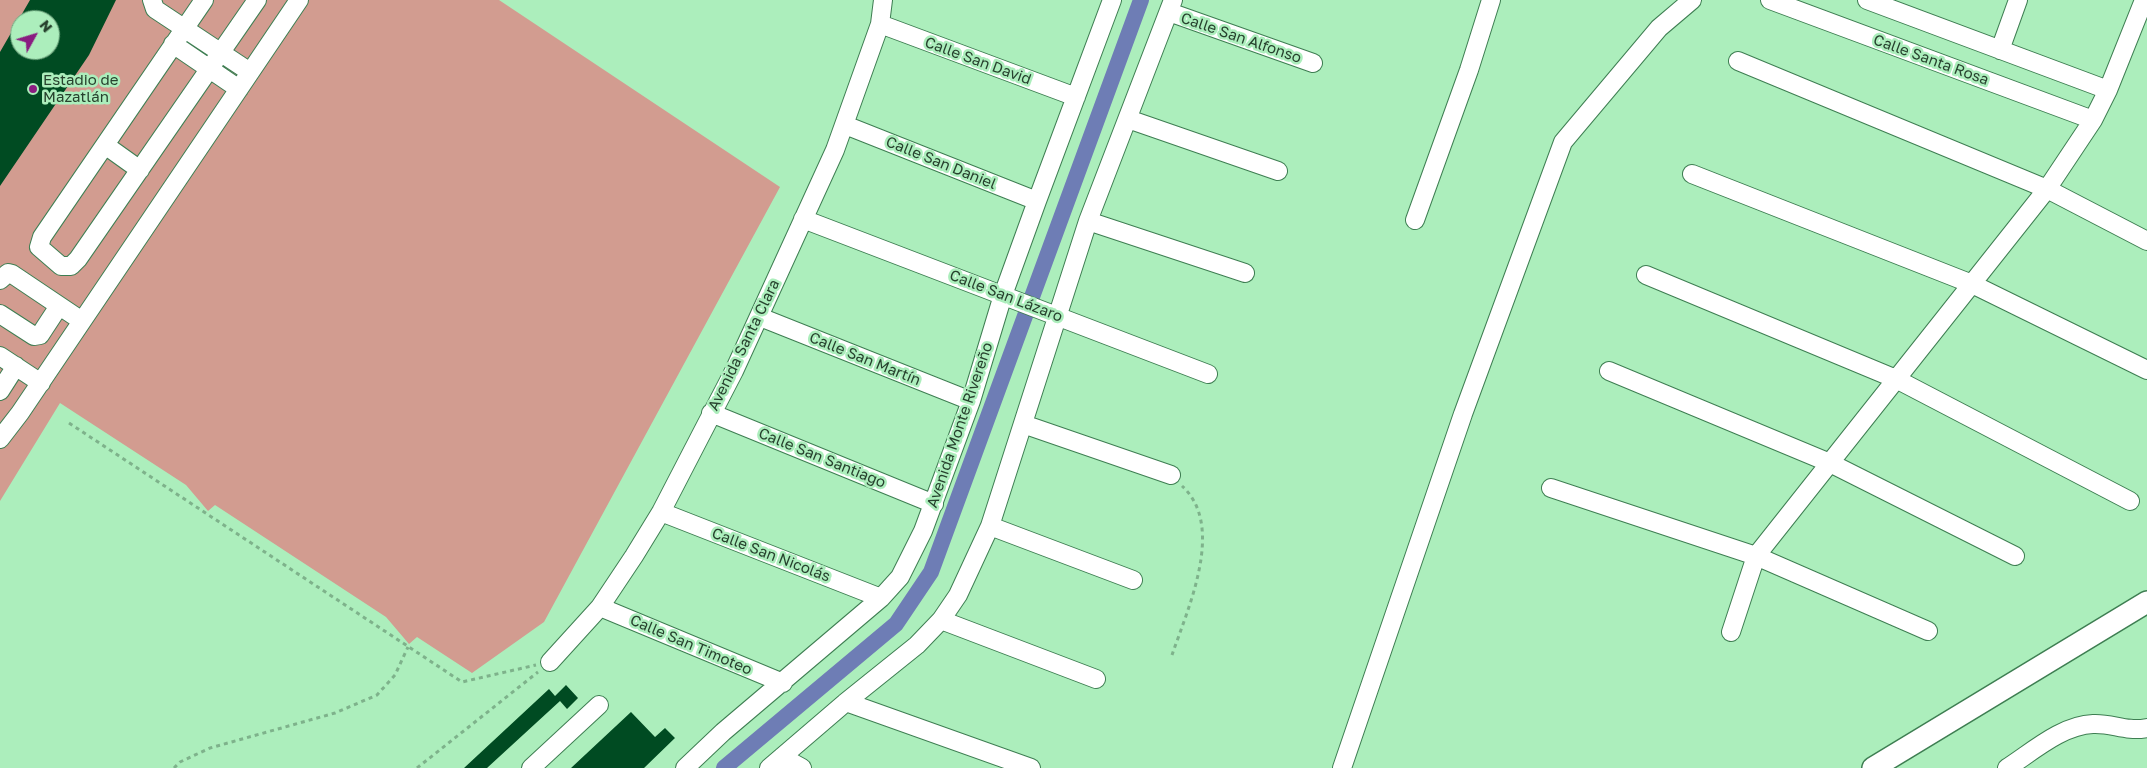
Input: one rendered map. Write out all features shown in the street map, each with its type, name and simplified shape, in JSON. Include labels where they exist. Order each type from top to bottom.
[{"type":"main road","points":[[1873,768],[2147,602]]},
{"type":"street","points":[[204,0],[42,236],[38,247],[61,266],[71,266],[78,259],[257,0]]},
{"type":"street","points":[[0,439],[41,383],[299,0]]},
{"type":"street","name":"Avenida Santa Clara","points":[[550,662],[600,606],[661,512],[734,371],[845,125],[880,24],[883,0]]},
{"type":"street","name":"Avenida Monte Rivereño","points":[[685,768],[724,732],[881,598],[905,569],[924,531],[934,504],[971,401],[1004,296],[1037,201],[1112,0]]},
{"type":"street","points":[[1414,220],[1469,70],[1491,0]]},
{"type":"street","points":[[1342,768],[1463,414],[1563,142],[1659,28],[1692,0]]},
{"type":"street","name":"Calle Santa Rosa","points":[[1770,0],[2093,120]]},
{"type":"street","points":[[1867,0],[1907,7],[2000,50],[2108,90]]},
{"type":"street","points":[[2000,50],[2018,0]]},
{"type":"street","points":[[1731,632],[1756,556],[2047,189],[2093,120],[2108,90],[2144,0]]},
{"type":"street","points":[[156,3],[185,28],[250,72]]},
{"type":"street","points":[[776,762],[916,645],[942,620],[967,578],[990,526],[1023,424],[1055,315],[1088,221],[1171,6]]},
{"type":"street","name":"Calle San Alfonso","points":[[1171,6],[1313,63]]},
{"type":"street","name":"Calle San David","points":[[880,24],[1076,97]]},
{"type":"street","points":[[173,44],[239,89]]},
{"type":"street","points":[[1738,60],[2047,189],[2147,242]]},
{"type":"street","points":[[1128,119],[1278,171]]},
{"type":"street","name":"Calle San Daniel","points":[[845,125],[1037,201]]},
{"type":"street","points":[[105,145],[140,170]]},
{"type":"street","points":[[1692,174],[1972,284],[2147,370]]},
{"type":"street","name":"Calle San Lázaro","points":[[803,219],[1208,374]]},
{"type":"street","points":[[1088,221],[1245,273]]},
{"type":"street","points":[[0,280],[8,273],[82,321]]},
{"type":"street","points":[[1646,275],[1896,379],[2130,501]]},
{"type":"street","points":[[0,314],[34,336],[40,335],[59,306]]},
{"type":"street","name":"Calle San Martín","points":[[760,317],[971,401]]},
{"type":"street","points":[[0,356],[41,383]]},
{"type":"street","points":[[0,391],[16,366]]},
{"type":"street","points":[[1609,371],[1830,463],[2015,556]]},
{"type":"street","name":"Calle San Santiago","points":[[711,413],[934,504]]},
{"type":"street","points":[[1023,424],[1171,476]]},
{"type":"street","points":[[1551,488],[1756,556],[1928,631]]},
{"type":"street","name":"Calle San Nicolás","points":[[661,512],[881,598]]},
{"type":"street","points":[[990,526],[1133,580]]},
{"type":"street","name":"Calle San Timoteo","points":[[600,606],[783,683]]},
{"type":"street","points":[[942,620],[1096,679]]},
{"type":"street","points":[[846,702],[1030,768]]},
{"type":"street","points":[[531,768],[599,705]]},
{"type":"street","points":[[2007,768],[2075,727],[2094,724],[2132,730],[2147,728]]},
{"type":"street","points":[[776,762],[802,768]]},
{"type":"path","points":[[69,423],[462,682],[550,662]]},
{"type":"path","points":[[1171,476],[1196,501],[1201,516],[1202,540],[1196,580],[1172,655]]},
{"type":"path","points":[[174,768],[180,762],[210,748],[335,713],[377,695],[395,675],[408,647]]},
{"type":"path","points":[[417,768],[550,662]]},
{"type":"shaded area","points":[[0,0],[499,0],[780,187],[544,622],[472,673],[417,637],[409,644],[386,617],[215,505],[208,511],[186,485],[60,403],[0,501]]},
{"type":"building","name":"Estadio de Mazatlán","points":[[30,0],[116,0],[89,55],[0,186],[0,52],[10,35],[10,60],[60,60],[60,10],[24,10]]},
{"type":"building","points":[[566,685],[578,698],[567,709],[560,701],[487,768],[464,768],[549,689],[555,696]]},
{"type":"building","points":[[631,712],[655,737],[665,728],[675,738],[644,768],[571,768]]},
{"type":"waterway","points":[[724,768],[896,624],[931,572],[1141,0]]},
{"type":"place","name":"Estadio de Mazatlán","points":[[33,89]]}]
